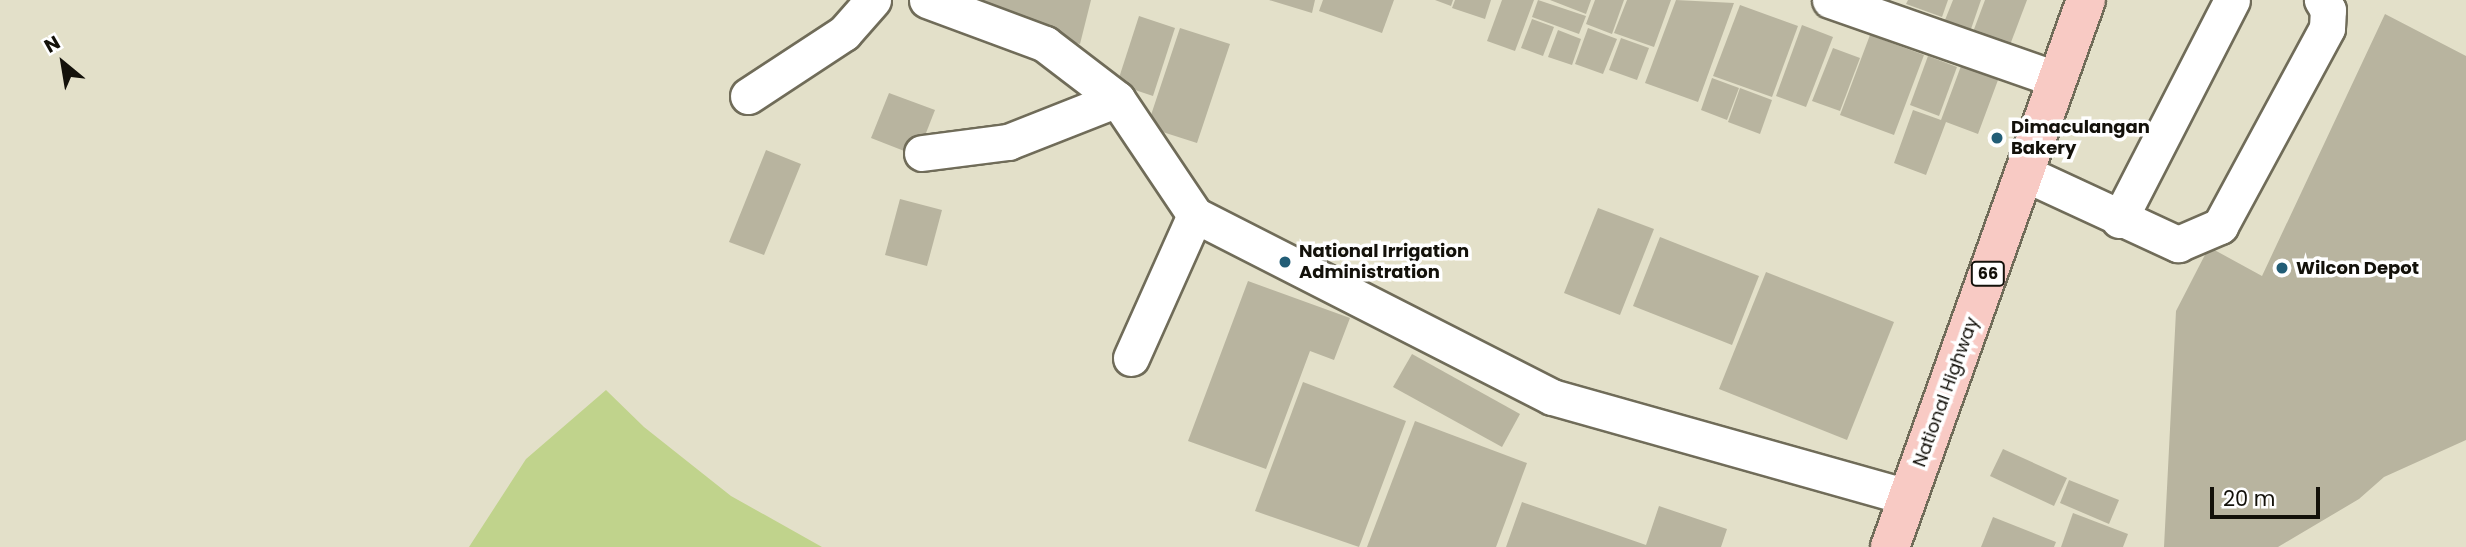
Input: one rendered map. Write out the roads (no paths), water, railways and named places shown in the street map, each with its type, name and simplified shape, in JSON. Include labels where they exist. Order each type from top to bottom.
[{"type":"main road","name":"National Highway","points":[[1890,547],[2086,0]]},
{"type":"street","points":[[748,96],[844,33],[873,0]]},
{"type":"street","points":[[927,0],[1045,44],[1117,99],[1195,215],[1552,397],[1908,497]]},
{"type":"street","points":[[1830,0],[2056,79]]},
{"type":"street","points":[[2119,220],[2232,0]]},
{"type":"street","points":[[2025,173],[2119,220],[2178,244],[2220,226],[2327,28],[2328,10],[2322,0]]},
{"type":"street","points":[[922,153],[1008,142],[1117,99]]},
{"type":"street","points":[[1131,358],[1195,215]]},
{"type":"place","name":"Dimaculangan Bakery","points":[[1997,138]]},
{"type":"place","name":"National Irrigation Administration","points":[[1285,262]]},
{"type":"place","name":"Wilcon Depot","points":[[2282,268]]}]
